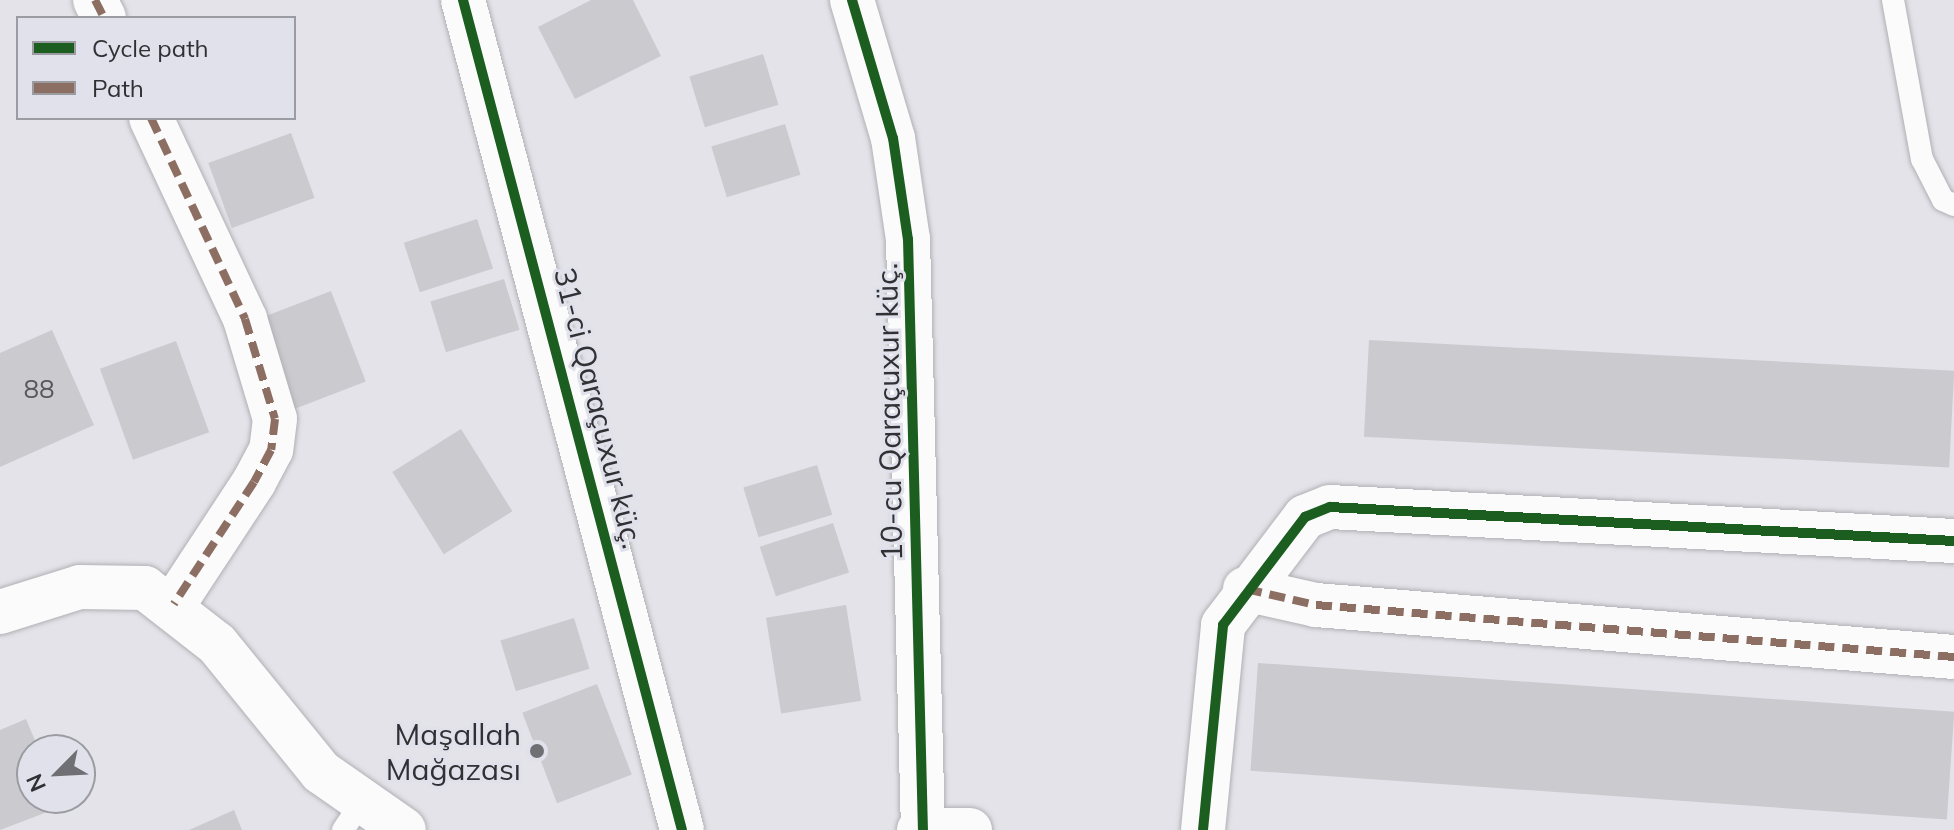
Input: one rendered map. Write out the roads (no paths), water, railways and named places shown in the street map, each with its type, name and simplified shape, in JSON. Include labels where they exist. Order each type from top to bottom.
[{"type":"street","name":"31-ci Qaraçuxur küç.","points":[[463,0],[682,830]]},
{"type":"street","name":"10-cu Qaraçuxur küç.","points":[[852,0],[893,138],[908,239],[922,830]]},
{"type":"street","points":[[152,120],[245,319],[275,419],[271,450],[254,482],[174,604]]},
{"type":"street","points":[[1203,830],[1214,672],[1223,625],[1245,589],[1305,517],[1330,507],[1954,541]]},
{"type":"street","points":[[14,607],[119,584],[174,604],[217,644],[321,772],[351,817],[404,830]]},
{"type":"street","points":[[1245,589],[1316,605],[1954,657]]},
{"type":"street","points":[[922,830],[970,830]]},
{"type":"lane","points":[[1893,0],[1922,159],[1943,200],[1954,205]]},
{"type":"place","name":"Maşallah Mağazası","points":[[537,751]]}]
